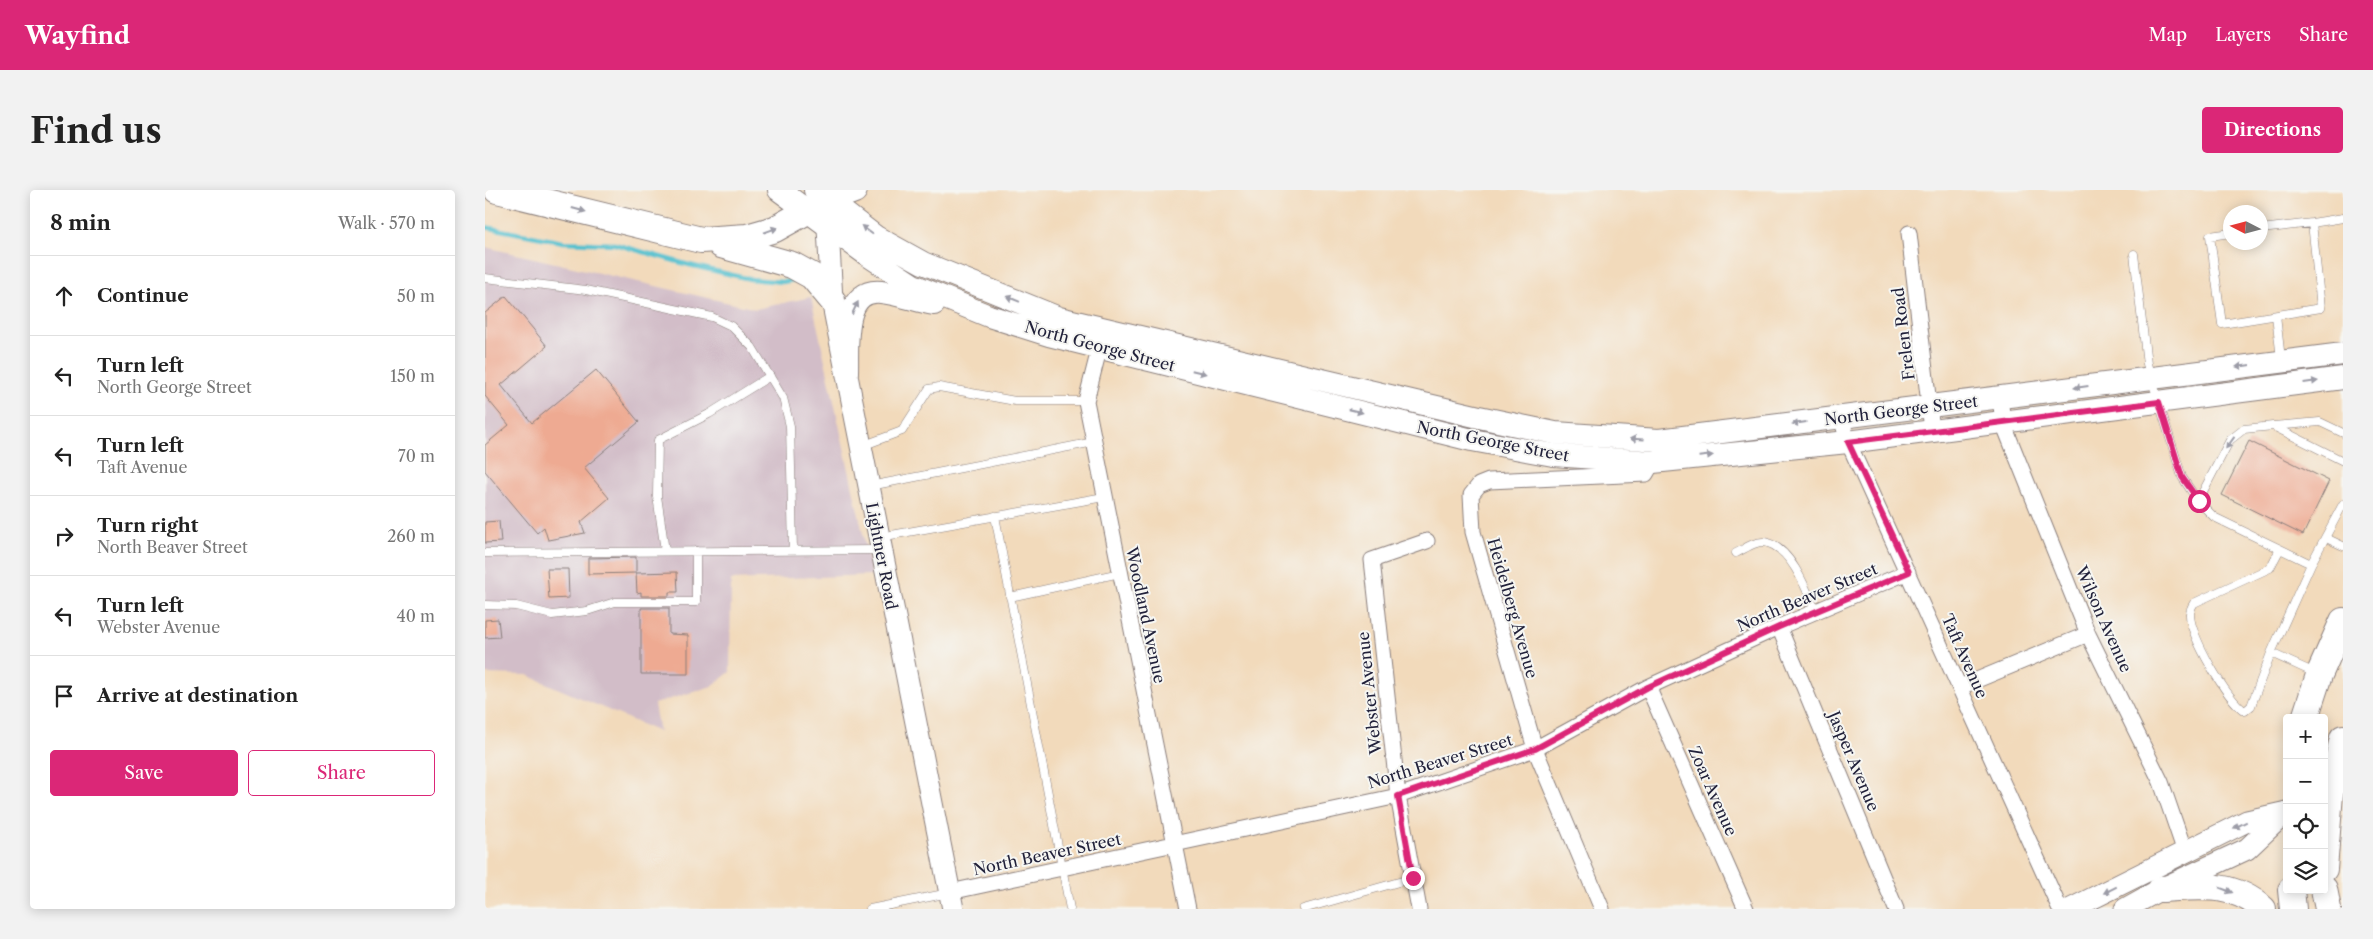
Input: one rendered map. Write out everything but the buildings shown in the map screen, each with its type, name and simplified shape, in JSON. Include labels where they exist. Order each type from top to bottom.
[{"type":"highway","points":[[497,190],[701,240],[792,265],[812,276],[832,300]]},
{"type":"highway","points":[[701,240],[747,238],[775,229],[854,190]]},
{"type":"highway","points":[[2306,714],[2319,675],[2343,621]]},
{"type":"highway","points":[[2326,849],[2332,792],[2343,738]]},
{"type":"highway","points":[[2161,889],[2219,886],[2254,900],[2263,909]]},
{"type":"highway","points":[[2291,894],[2293,909]]},
{"type":"highway","points":[[2325,894],[2328,909]]},
{"type":"main road","name":"North George Street","points":[[779,190],[819,207],[923,263],[1059,318],[1102,339],[1472,440],[1553,455],[1653,462],[1848,442],[2343,378]]},
{"type":"main road","name":"North George Street","points":[[819,207],[865,254],[913,285],[989,316],[1049,335],[1102,339],[1555,433],[1659,440],[1929,408],[2000,397],[2343,354]]},
{"type":"main road","points":[[847,372],[848,322],[856,302],[866,294],[880,292],[989,316]]},
{"type":"street","name":"Lightner Road","points":[[819,207],[832,300],[860,447],[952,901]]},
{"type":"street","name":"Frelen Road","points":[[1909,233],[1932,430]]},
{"type":"street","name":"Woodland Avenue","points":[[1102,339],[1086,400],[1188,909]]},
{"type":"street","name":"Wilson Avenue","points":[[2000,397],[2003,423],[2088,634],[2161,782],[2185,852]]},
{"type":"street","name":"Taft Avenue","points":[[1841,417],[1848,442],[1909,572],[2059,909]]},
{"type":"street","name":"Heidelberg Avenue","points":[[1602,909],[1535,749],[1473,532],[1471,495],[1479,485],[1489,481],[1646,474],[1653,462]]},
{"type":"street","name":"Webster Avenue","points":[[1419,909],[1398,796],[1372,560],[1427,541]]},
{"type":"street","name":"North Beaver Street","points":[[952,901],[1062,868],[1398,796],[1535,749],[1648,687],[1779,627],[1909,572]]},
{"type":"street","name":"Jasper Avenue","points":[[1779,627],[1896,909]]},
{"type":"street","points":[[1960,687],[2088,634]]},
{"type":"street","name":"Zoar Avenue","points":[[1648,687],[1746,909]]},
{"type":"street","points":[[2071,909],[2247,821],[2283,813]]},
{"type":"street","points":[[2125,909],[2161,889],[2247,849],[2283,816]]},
{"type":"lane","points":[[2268,228],[2343,218]]},
{"type":"lane","points":[[2223,234],[2210,236],[2222,324],[2321,308],[2312,223]]},
{"type":"lane","points":[[2134,254],[2147,364],[2182,477],[2199,501],[2214,517],[2311,564]]},
{"type":"lane","points":[[485,278],[585,290],[712,318],[731,326],[752,347],[783,398],[790,426],[793,550]]},
{"type":"lane","points":[[2276,316],[2281,361]]},
{"type":"lane","points":[[665,551],[657,496],[658,440],[709,414],[770,376]]},
{"type":"lane","points":[[860,447],[902,431],[929,389],[939,387],[1015,401],[1086,400]]},
{"type":"lane","points":[[2199,501],[2230,440],[2244,429],[2319,422],[2343,433]]},
{"type":"lane","points":[[2273,426],[2343,461]]},
{"type":"lane","points":[[868,486],[1094,442]]},
{"type":"lane","points":[[485,553],[793,550],[880,544],[995,516],[1104,497]]},
{"type":"lane","points":[[2280,550],[2270,568],[2194,603],[2190,612],[2192,628],[2218,680],[2239,708],[2245,711],[2251,706],[2271,653],[2311,564],[2343,504]]},
{"type":"lane","points":[[995,516],[1069,909]]},
{"type":"lane","points":[[2326,538],[2343,546]]},
{"type":"lane","points":[[1735,553],[1755,543],[1768,542],[1781,552],[1797,570],[1815,612]]},
{"type":"lane","points":[[485,605],[516,606],[552,615],[587,611],[615,602],[696,602],[696,551]]},
{"type":"lane","points":[[1010,596],[1120,573]]},
{"type":"lane","points":[[2271,653],[2319,675]]},
{"type":"lane","points":[[1303,909],[1413,878]]},
{"type":"lane","points":[[870,909],[952,901]]},
{"type":"shaded area","points":[[485,247],[756,309],[811,297],[872,575],[731,580],[730,672],[712,686],[654,704],[659,732],[527,675],[485,674]]},
{"type":"waterway","points":[[485,227],[563,242],[615,244],[689,265],[750,279],[783,282],[793,280]]},
{"type":"route","points":[[1413,878],[1398,796],[1535,749],[1648,687],[1779,627],[1909,572],[1848,442],[2159,402],[2182,477],[2199,501]]}]
